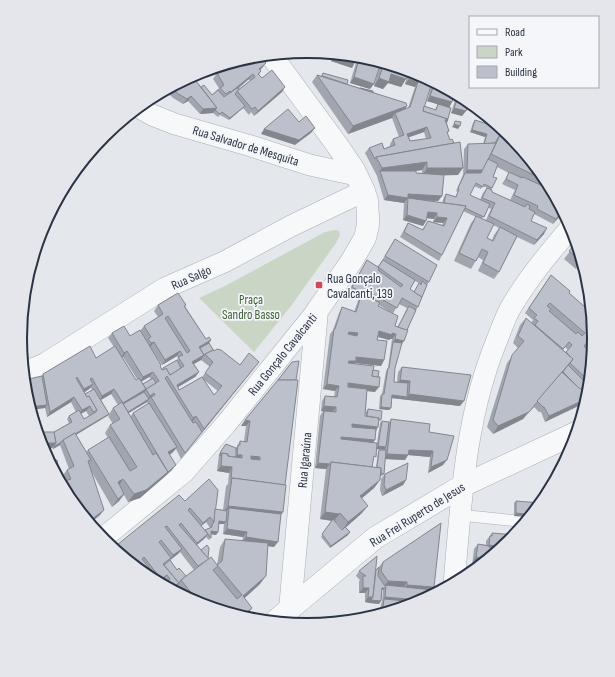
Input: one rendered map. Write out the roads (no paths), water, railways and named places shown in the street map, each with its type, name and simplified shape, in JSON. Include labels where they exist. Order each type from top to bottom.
[{"type":"street","name":"Rua Gonçalo Cavalcanti","points":[[107,535],[184,472],[226,424],[317,311],[351,262],[364,238],[368,225],[368,216],[366,201],[360,183],[337,145],[275,60]]},
{"type":"street","name":"Rua Salvador de Mesquita","points":[[144,111],[175,124],[324,168],[360,183]]},
{"type":"street","points":[[324,168],[332,162],[336,153],[337,145]]},
{"type":"street","name":"Rua Salgo","points":[[29,369],[46,363],[165,288],[224,262],[292,226],[360,183]]},
{"type":"street","points":[[455,577],[462,486],[473,416],[488,361],[510,310],[539,267],[567,232]]},
{"type":"street","name":"Rua Igaraúna","points":[[290,609],[317,311]]},
{"type":"street","name":"Rua Frei Ruperto de Jesus","points":[[280,617],[375,538],[462,486],[571,435]]},
{"type":"lane","points":[[460,515],[520,521]]},
{"type":"place","name":"Rua Gonçalo Cavalcanti, 139","points":[[319,285]]},
{"type":"park label","name":"Praça Sandro Basso","points":[[251,306]]}]
